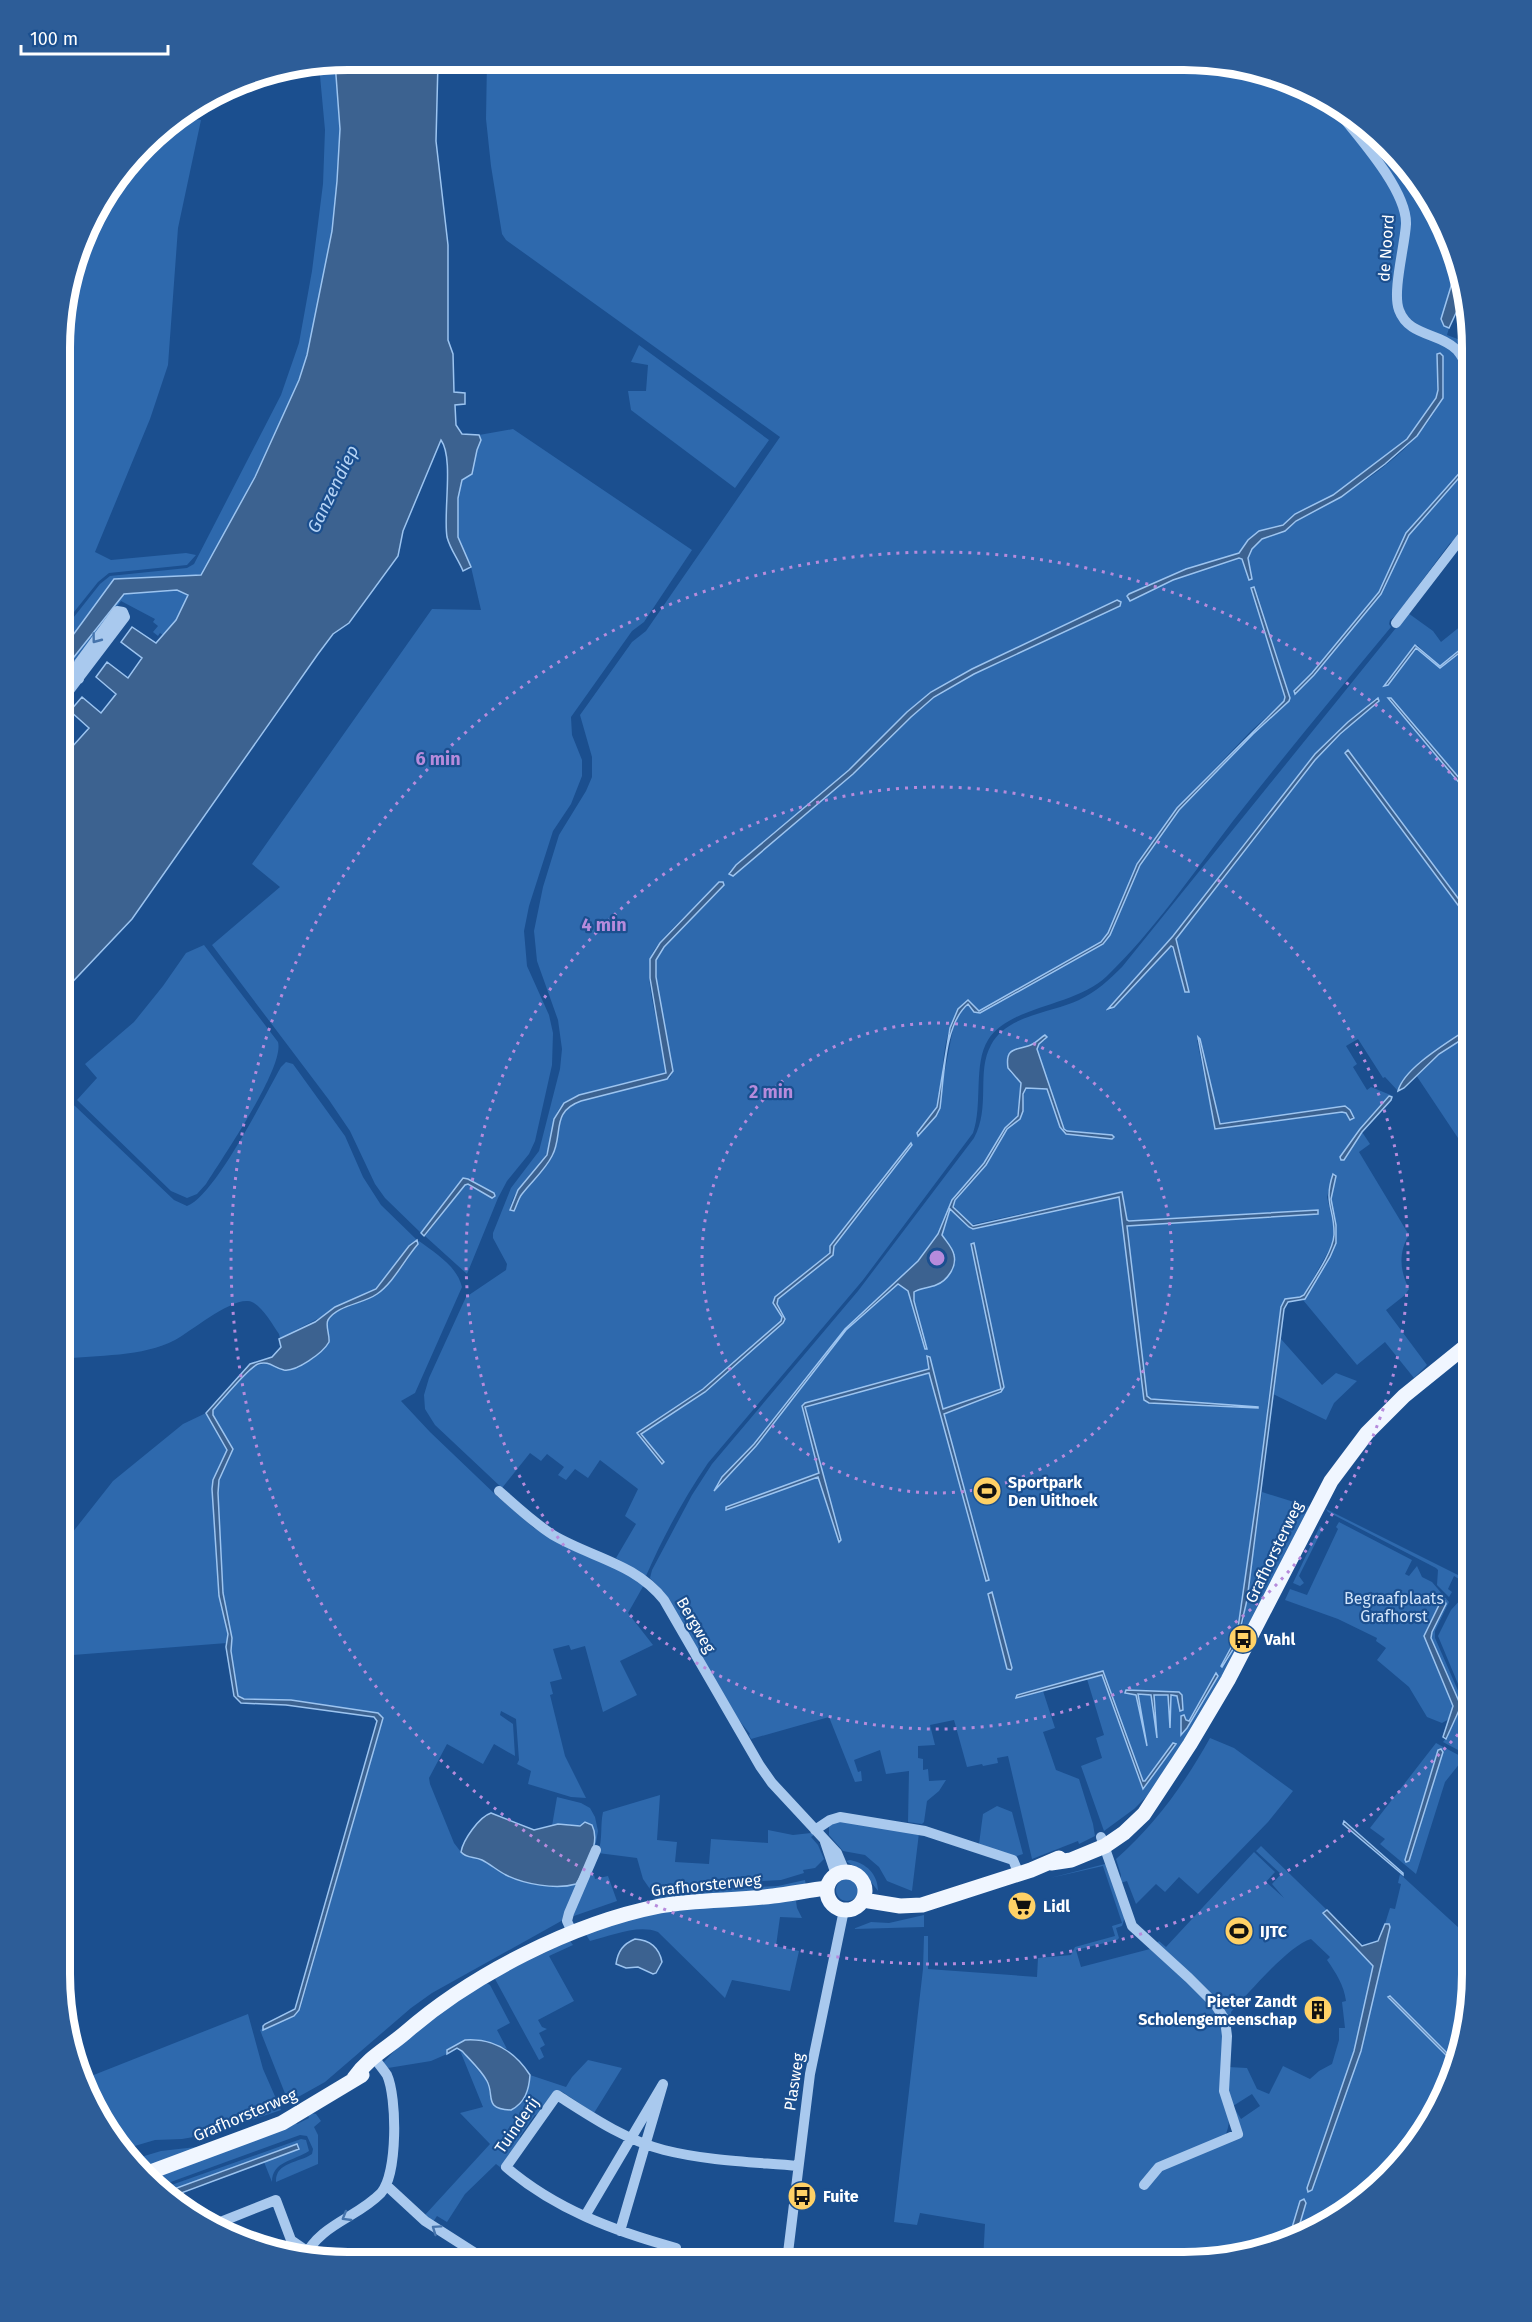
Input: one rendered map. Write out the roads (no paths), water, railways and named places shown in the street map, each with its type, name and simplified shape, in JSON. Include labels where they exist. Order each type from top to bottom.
[{"type":"main road","name":"Grafhorsterweg","points":[[865,1895],[931,1900],[1019,1874],[1103,1842],[1139,1808],[1149,1804],[1177,1766],[1228,1680],[1331,1481],[1362,1440],[1404,1396],[1462,1350]]},
{"type":"main road","points":[[841,1874],[857,1875],[863,1882],[865,1895],[853,1910],[844,1910],[832,1904],[828,1892],[830,1880],[841,1874]]},
{"type":"main road","name":"Grafhorsterweg","points":[[153,2171],[282,2123],[315,2105],[354,2078],[368,2072],[375,2060],[397,2040],[424,2016],[453,1996],[525,1955],[572,1932],[662,1906],[702,1900],[774,1896],[802,1890],[828,1892]]},
{"type":"street","name":"de Noord","points":[[1348,124],[1396,187],[1403,203],[1406,223],[1397,300],[1402,316],[1414,329],[1447,343],[1456,350],[1462,360]]},
{"type":"street","points":[[1396,623],[1462,537]]},
{"type":"street","points":[[70,690],[79,679],[125,618],[123,612],[119,611],[115,614],[83,657],[76,671],[79,679]]},
{"type":"street","name":"Bergweg","points":[[499,1491],[554,1535],[626,1569],[646,1580],[654,1588],[674,1616],[760,1766],[772,1783],[837,1853],[841,1874]]},
{"type":"street","points":[[815,1830],[830,1820],[840,1817],[925,1831],[1013,1860],[1019,1874]]},
{"type":"street","points":[[1103,1842],[1131,1926],[1179,1967],[1215,2004],[1227,2028],[1224,2091],[1238,2134],[1159,2167],[1144,2185]]},
{"type":"street","points":[[572,1932],[567,1922],[569,1913],[596,1850]]},
{"type":"street","name":"Plasweg","points":[[788,2252],[810,2074],[844,1910]]},
{"type":"street","points":[[310,2249],[323,2232],[375,2198],[386,2185],[393,2155],[394,2118],[388,2080],[375,2060]]},
{"type":"street","points":[[585,2216],[663,2084],[620,2231]]},
{"type":"street","name":"Tuinderij","points":[[676,2252],[676,2248],[620,2231],[585,2216],[538,2191],[506,2167],[557,2095],[592,2118],[663,2150],[719,2160],[798,2166]]},
{"type":"street","points":[[386,2185],[425,2222],[473,2252]]},
{"type":"street","points":[[223,2221],[276,2200],[291,2240],[298,2247]]},
{"type":"water","name":"Ganzendiep","points":[[438,70],[436,141],[448,245],[448,340],[453,354],[454,392],[465,393],[465,404],[455,405],[456,425],[462,434],[479,435],[481,440],[472,474],[462,480],[458,498],[458,537],[471,567],[463,571],[447,537],[448,472],[445,448],[441,440],[403,531],[398,556],[349,623],[333,634],[318,654],[132,919],[70,984],[70,745],[72,747],[89,728],[70,711],[82,697],[101,713],[116,694],[96,677],[107,662],[128,678],[142,658],[121,642],[132,627],[156,643],[176,620],[188,595],[177,590],[124,594],[70,662],[70,639],[114,579],[201,575],[255,477],[299,380],[307,355],[332,231],[340,129],[336,71]]},
{"type":"water","points":[[1453,280],[1458,308],[1449,328],[1444,326],[1441,319]]},
{"type":"water","points":[[1440,353],[1443,356],[1443,398],[1417,436],[1385,464],[1341,497],[1296,521],[1285,531],[1262,539],[1252,549],[1248,558],[1252,579],[1249,580],[1242,559],[1239,558],[1173,580],[1130,601],[1127,596],[1129,594],[1186,569],[1239,553],[1248,540],[1259,531],[1283,525],[1295,514],[1333,495],[1407,439],[1436,398],[1438,390],[1437,354]]},
{"type":"water","points":[[1462,470],[1462,474],[1409,535],[1381,594],[1314,675],[1295,694],[1294,691],[1312,673],[1379,592],[1406,533]]},
{"type":"water","points":[[1254,587],[1290,698],[1289,701],[1253,734],[1179,810],[1140,865],[1110,935],[1103,944],[980,1013],[974,1012],[968,1004],[960,1013],[954,1024],[947,1052],[940,1108],[918,1136],[917,1133],[937,1107],[950,1028],[958,1009],[968,1000],[979,1011],[1101,942],[1108,933],[1137,864],[1177,808],[1284,701],[1285,697],[1251,588]]},
{"type":"water","points":[[1117,600],[1121,602],[1120,606],[974,674],[934,697],[853,774],[733,876],[729,874],[736,865],[849,770],[907,712],[931,692],[972,669]]},
{"type":"water","points":[[1415,645],[1440,666],[1462,648],[1462,651],[1440,668],[1416,648],[1388,685],[1384,686]]},
{"type":"water","points":[[1378,698],[1379,701],[1340,734],[1315,760],[1176,939],[1189,992],[1185,992],[1171,946],[1114,1007],[1108,1009],[1173,936],[1315,754],[1348,722]]},
{"type":"water","points":[[1388,698],[1391,698],[1462,781],[1462,786]]},
{"type":"water","points":[[1348,750],[1462,904],[1462,911],[1345,753]]},
{"type":"water","points":[[719,882],[723,882],[724,885],[664,947],[656,960],[656,977],[673,1071],[667,1079],[581,1101],[565,1111],[561,1117],[555,1148],[549,1161],[521,1196],[514,1211],[510,1210],[518,1190],[547,1155],[554,1119],[564,1103],[579,1095],[666,1073],[650,978],[650,959],[660,943]]},
{"type":"water","points":[[1462,1032],[1462,1039],[1439,1054],[1398,1091],[1409,1073],[1441,1046]]},
{"type":"water","points":[[1045,1035],[1047,1037],[1037,1049],[1064,1129],[1114,1137],[1112,1139],[1066,1134],[1060,1127],[1047,1089],[1026,1088],[1023,1094],[1023,1111],[1020,1119],[1007,1129],[986,1165],[955,1200],[953,1207],[973,1226],[1122,1192],[1129,1221],[1318,1210],[1318,1214],[1127,1226],[1147,1396],[1151,1399],[1258,1408],[1149,1403],[1144,1400],[1119,1197],[973,1229],[950,1209],[942,1235],[953,1252],[955,1260],[953,1269],[940,1283],[914,1292],[914,1301],[927,1349],[925,1349],[908,1291],[898,1284],[846,1330],[756,1446],[714,1491],[722,1477],[754,1444],[845,1329],[918,1261],[938,1234],[952,1200],[984,1163],[1005,1128],[1018,1116],[1021,1083],[1008,1068],[1007,1061],[1010,1053],[1015,1049],[1032,1044]]},
{"type":"water","points":[[1198,1037],[1220,1124],[1345,1106],[1354,1118],[1350,1120],[1346,1113],[1342,1112],[1215,1129]]},
{"type":"water","points":[[1389,1096],[1392,1097],[1391,1100],[1362,1132],[1344,1160],[1341,1160],[1340,1157],[1360,1129]]},
{"type":"water","points":[[911,1143],[912,1145],[834,1246],[833,1255],[778,1299],[777,1304],[785,1319],[783,1323],[705,1392],[641,1434],[664,1462],[662,1464],[637,1433],[703,1389],[781,1321],[782,1317],[773,1303],[775,1297],[830,1253],[830,1246]]},
{"type":"water","points":[[1333,1174],[1336,1176],[1331,1199],[1336,1225],[1336,1243],[1305,1299],[1288,1302],[1284,1309],[1247,1600],[1237,1643],[1222,1667],[1238,1628],[1281,1307],[1285,1299],[1304,1295],[1322,1266],[1333,1242],[1334,1226],[1329,1193]]},
{"type":"water","points":[[463,1178],[494,1193],[495,1196],[492,1198],[468,1184],[465,1185],[424,1236],[421,1233]]},
{"type":"water","points":[[417,1240],[418,1244],[383,1289],[332,1315],[327,1322],[329,1342],[315,1356],[289,1370],[265,1363],[254,1366],[213,1410],[213,1415],[233,1449],[219,1480],[218,1493],[223,1593],[232,1638],[231,1651],[238,1696],[244,1699],[291,1700],[378,1713],[383,1718],[299,2010],[294,2016],[263,2030],[265,2024],[295,2009],[377,1721],[374,1717],[286,1705],[241,1703],[234,1696],[226,1647],[228,1634],[219,1596],[212,1489],[213,1480],[227,1450],[206,1413],[250,1364],[272,1357],[281,1347],[279,1339],[315,1322],[335,1307],[376,1289],[409,1246]]},
{"type":"water","points":[[974,1243],[1004,1387],[1001,1392],[944,1414],[989,1580],[986,1581],[929,1373],[805,1407],[841,1540],[839,1542],[818,1477],[726,1510],[726,1507],[819,1473],[802,1406],[805,1403],[929,1369],[927,1356],[930,1357],[943,1409],[1001,1389],[971,1244]]},
{"type":"water","points":[[992,1592],[1011,1670],[1007,1669],[988,1594]]},
{"type":"water","points":[[1441,1601],[1445,1601],[1446,1604],[1431,1638],[1461,1706],[1446,1739],[1443,1737],[1453,1706],[1424,1636]]},
{"type":"water","points":[[1103,1671],[1143,1781],[1173,1743],[1176,1744],[1143,1789],[1102,1675],[1016,1698],[1017,1695]]},
{"type":"water","points":[[1216,1673],[1218,1676],[1181,1735],[1181,1716],[1184,1715],[1189,1721]]},
{"type":"water","points":[[1126,1690],[1179,1692],[1182,1695],[1183,1710],[1180,1711],[1177,1696],[1171,1695],[1170,1728],[1168,1695],[1154,1695],[1157,1738],[1151,1695],[1138,1694],[1147,1746],[1136,1695],[1125,1693]]},
{"type":"water","points":[[1441,1749],[1443,1752],[1409,1861],[1406,1862],[1438,1750]]},
{"type":"water","points":[[491,1813],[534,1830],[558,1824],[580,1826],[585,1822],[592,1825],[594,1848],[576,1884],[550,1886],[522,1881],[506,1875],[482,1860],[463,1854],[462,1847],[468,1835],[486,1815]]},
{"type":"water","points":[[1344,1821],[1403,1873],[1403,1875],[1343,1824]]},
{"type":"water","points":[[1327,1910],[1362,1946],[1378,1941],[1385,1924],[1389,1924],[1390,1927],[1361,2051],[1312,2190],[1308,2192],[1307,2188],[1354,2051],[1373,1966],[1323,1913]]},
{"type":"water","points":[[635,1939],[649,1943],[659,1952],[662,1962],[656,1973],[653,1974],[638,1967],[626,1968],[616,1964],[622,1948]]},
{"type":"water","points":[[1390,1996],[1449,2055],[1449,2058],[1388,1997]]},
{"type":"water","points":[[465,2040],[485,2041],[503,2048],[524,2067],[530,2075],[529,2086],[523,2100],[516,2107],[511,2110],[502,2109],[493,2104],[487,2081],[462,2051],[457,2048],[447,2054],[447,2050]]},
{"type":"water","points":[[297,2144],[299,2149],[179,2194],[173,2189]]},
{"type":"water","points":[[1304,2199],[1306,2203],[1299,2226],[1291,2229],[1300,2201]]},
{"type":"place","name":"Sportpark Den Uithoek","points":[[987,1491]]},
{"type":"place","name":"Vahl","points":[[1243,1639]]},
{"type":"place","name":"Lidl","points":[[1022,1906]]},
{"type":"place","name":"IJTC","points":[[1239,1931]]},
{"type":"place","name":"Pieter Zandt Scholengemeenschap","points":[[1318,2010]]},
{"type":"place","name":"Fuite","points":[[802,2196]]},
{"type":"park label","name":"Begraafplaats Grafhorst","points":[[1394,1607]]}]
